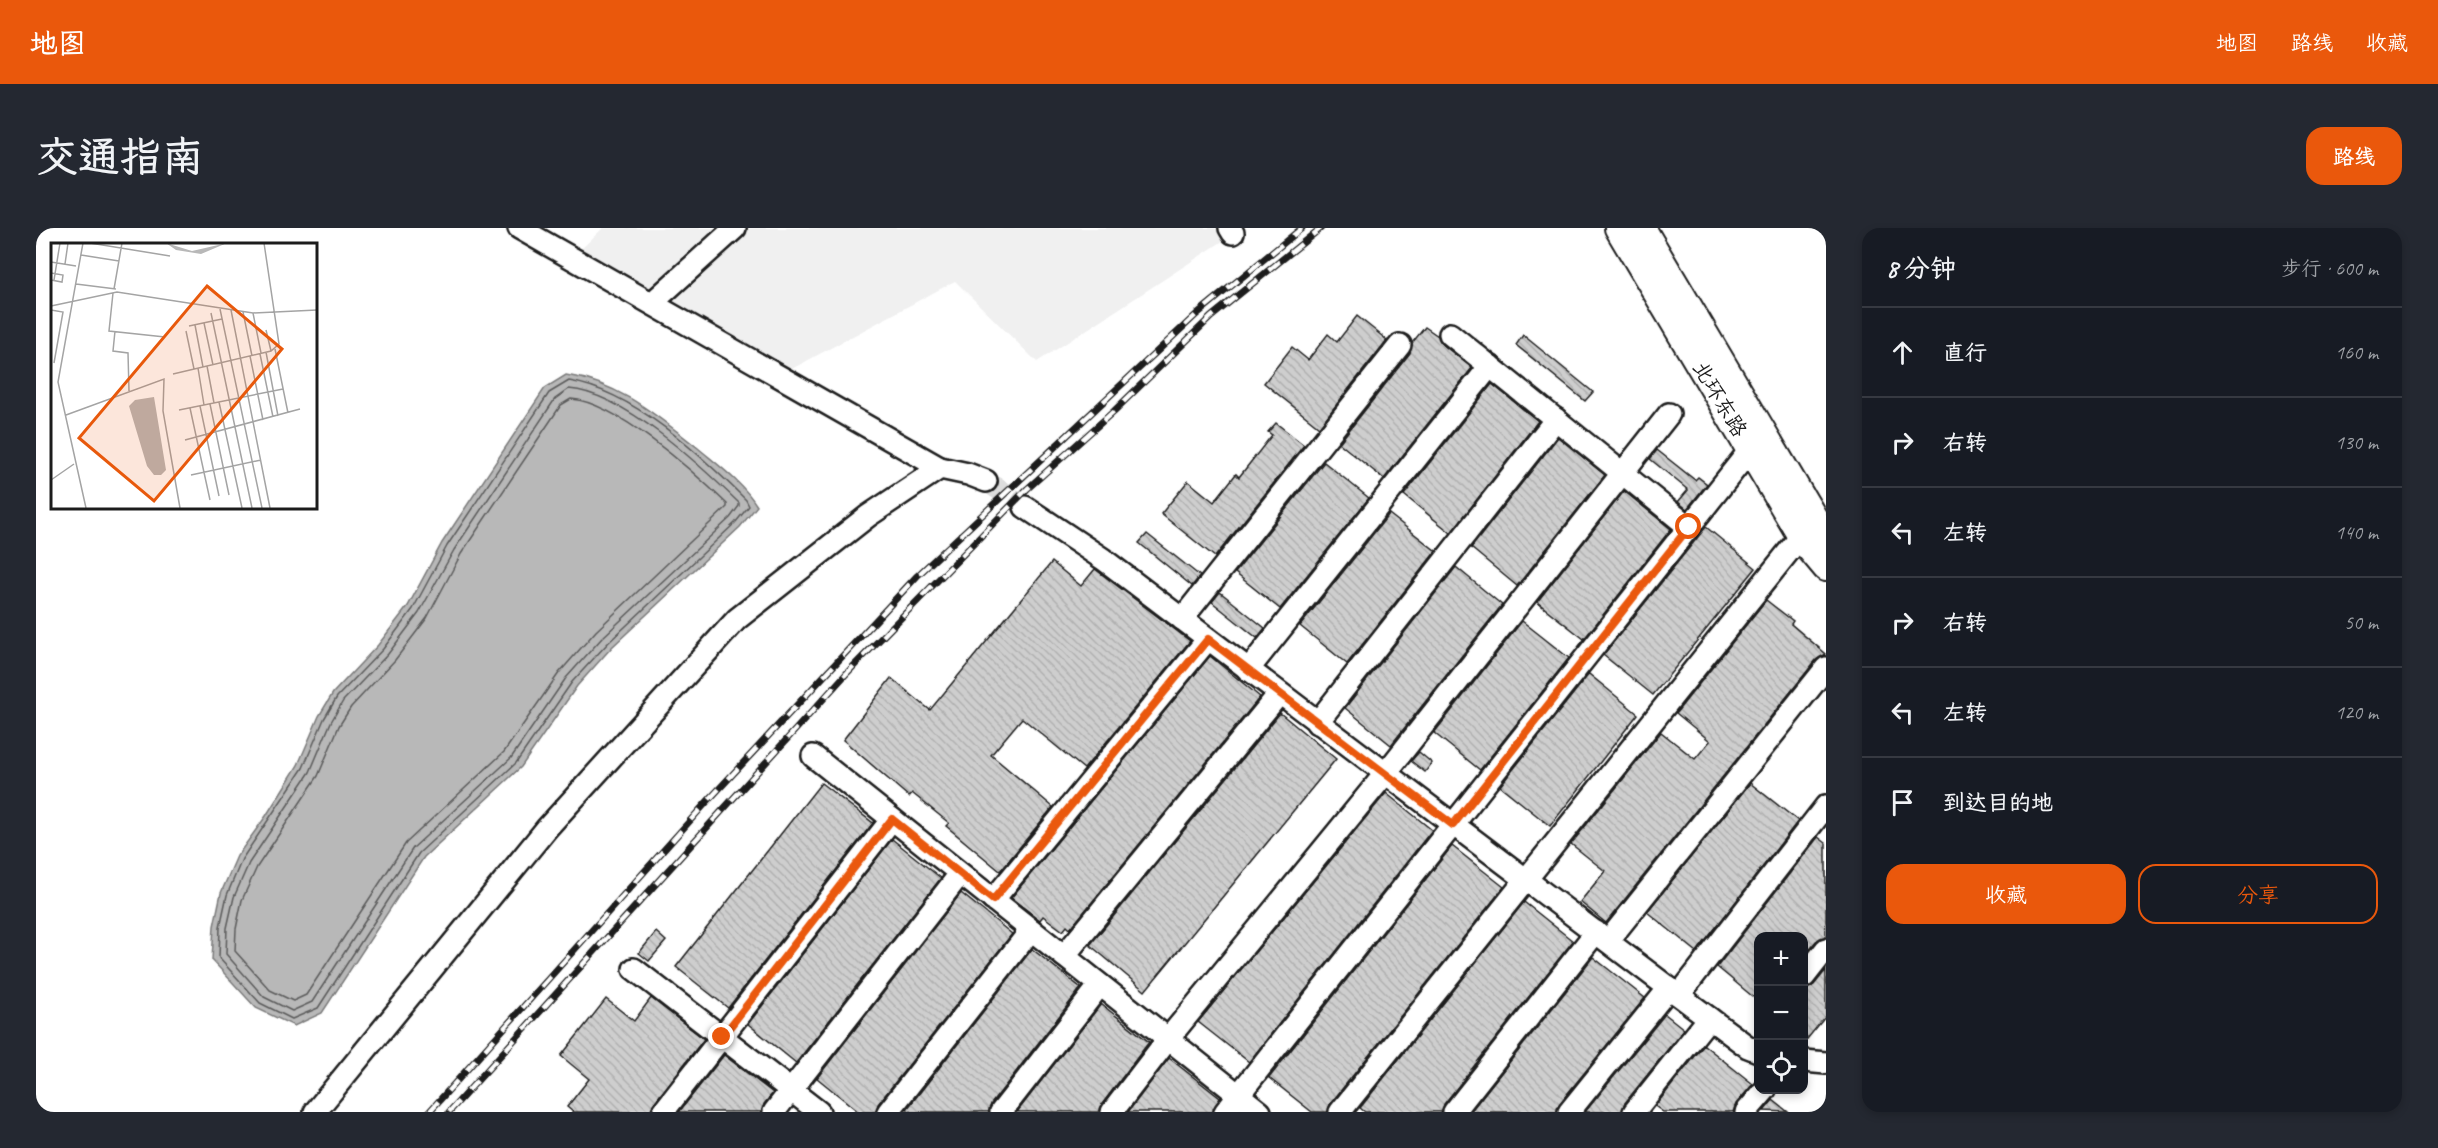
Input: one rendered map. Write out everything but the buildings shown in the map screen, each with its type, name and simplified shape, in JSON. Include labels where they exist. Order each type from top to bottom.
[{"type":"main road","name":"北环东路","points":[[1618,228],[1801,536],[1826,568]]},
{"type":"main road","name":"北环东路","points":[[1642,228],[1823,533],[1826,542]]},
{"type":"street","points":[[519,228],[940,468],[968,474],[986,481]]},
{"type":"street","points":[[652,303],[735,228]]},
{"type":"street","points":[[1450,333],[1689,527]]},
{"type":"street","points":[[1182,619],[1400,345]]},
{"type":"street","points":[[1248,670],[1490,366]]},
{"type":"street","points":[[1112,1112],[1168,1039],[1385,774],[1670,414]]},
{"type":"street","points":[[1317,723],[1556,419]]},
{"type":"street","points":[[1225,1112],[1750,450]]},
{"type":"street","points":[[315,1112],[548,828],[737,620],[868,516],[940,468]]},
{"type":"street","points":[[1024,507],[1102,559],[1709,1018],[1754,1043]]},
{"type":"street","points":[[1340,1112],[1801,536]]},
{"type":"street","points":[[993,900],[1208,639]]},
{"type":"street","points":[[1454,1112],[1826,668]]},
{"type":"street","points":[[1064,956],[1279,694]]},
{"type":"street","points":[[813,756],[1260,1112]]},
{"type":"street","points":[[1569,1112],[1674,992],[1826,806]]},
{"type":"street","points":[[663,1112],[892,819]]},
{"type":"street","points":[[774,1112],[960,874]]},
{"type":"street","points":[[888,1112],[1031,930]]},
{"type":"street","points":[[1808,971],[1826,949]]},
{"type":"street","points":[[634,969],[819,1112]]},
{"type":"street","points":[[1001,1112],[1100,985]]},
{"type":"street","points":[[1634,1112],[1709,1018]]},
{"type":"street","points":[[1808,1061],[1826,1063]]},
{"type":"street","points":[[1746,1112],[1760,1094]]},
{"type":"shaded area","points":[[603,228],[1243,228],[1037,362],[955,281],[788,371],[580,250]]},
{"type":"water","points":[[566,375],[604,385],[637,402],[730,475],[757,506],[740,527],[612,647],[577,686],[521,767],[424,857],[322,1013],[294,1026],[256,1008],[212,960],[214,926],[221,893],[237,856],[266,816],[298,765],[319,716],[333,693],[378,645],[408,606],[442,543],[545,388]]},
{"type":"tunnel","points":[[986,481],[1025,507]]},
{"type":"railway","points":[[429,1112],[705,804],[917,576],[1197,314],[1302,228]]},
{"type":"railway","points":[[449,1112],[846,674],[1027,489],[1114,411],[1211,317],[1321,228]]},
{"type":"route","points":[[722,1037],[892,819],[993,900],[1208,639],[1453,825],[1689,527]]}]
